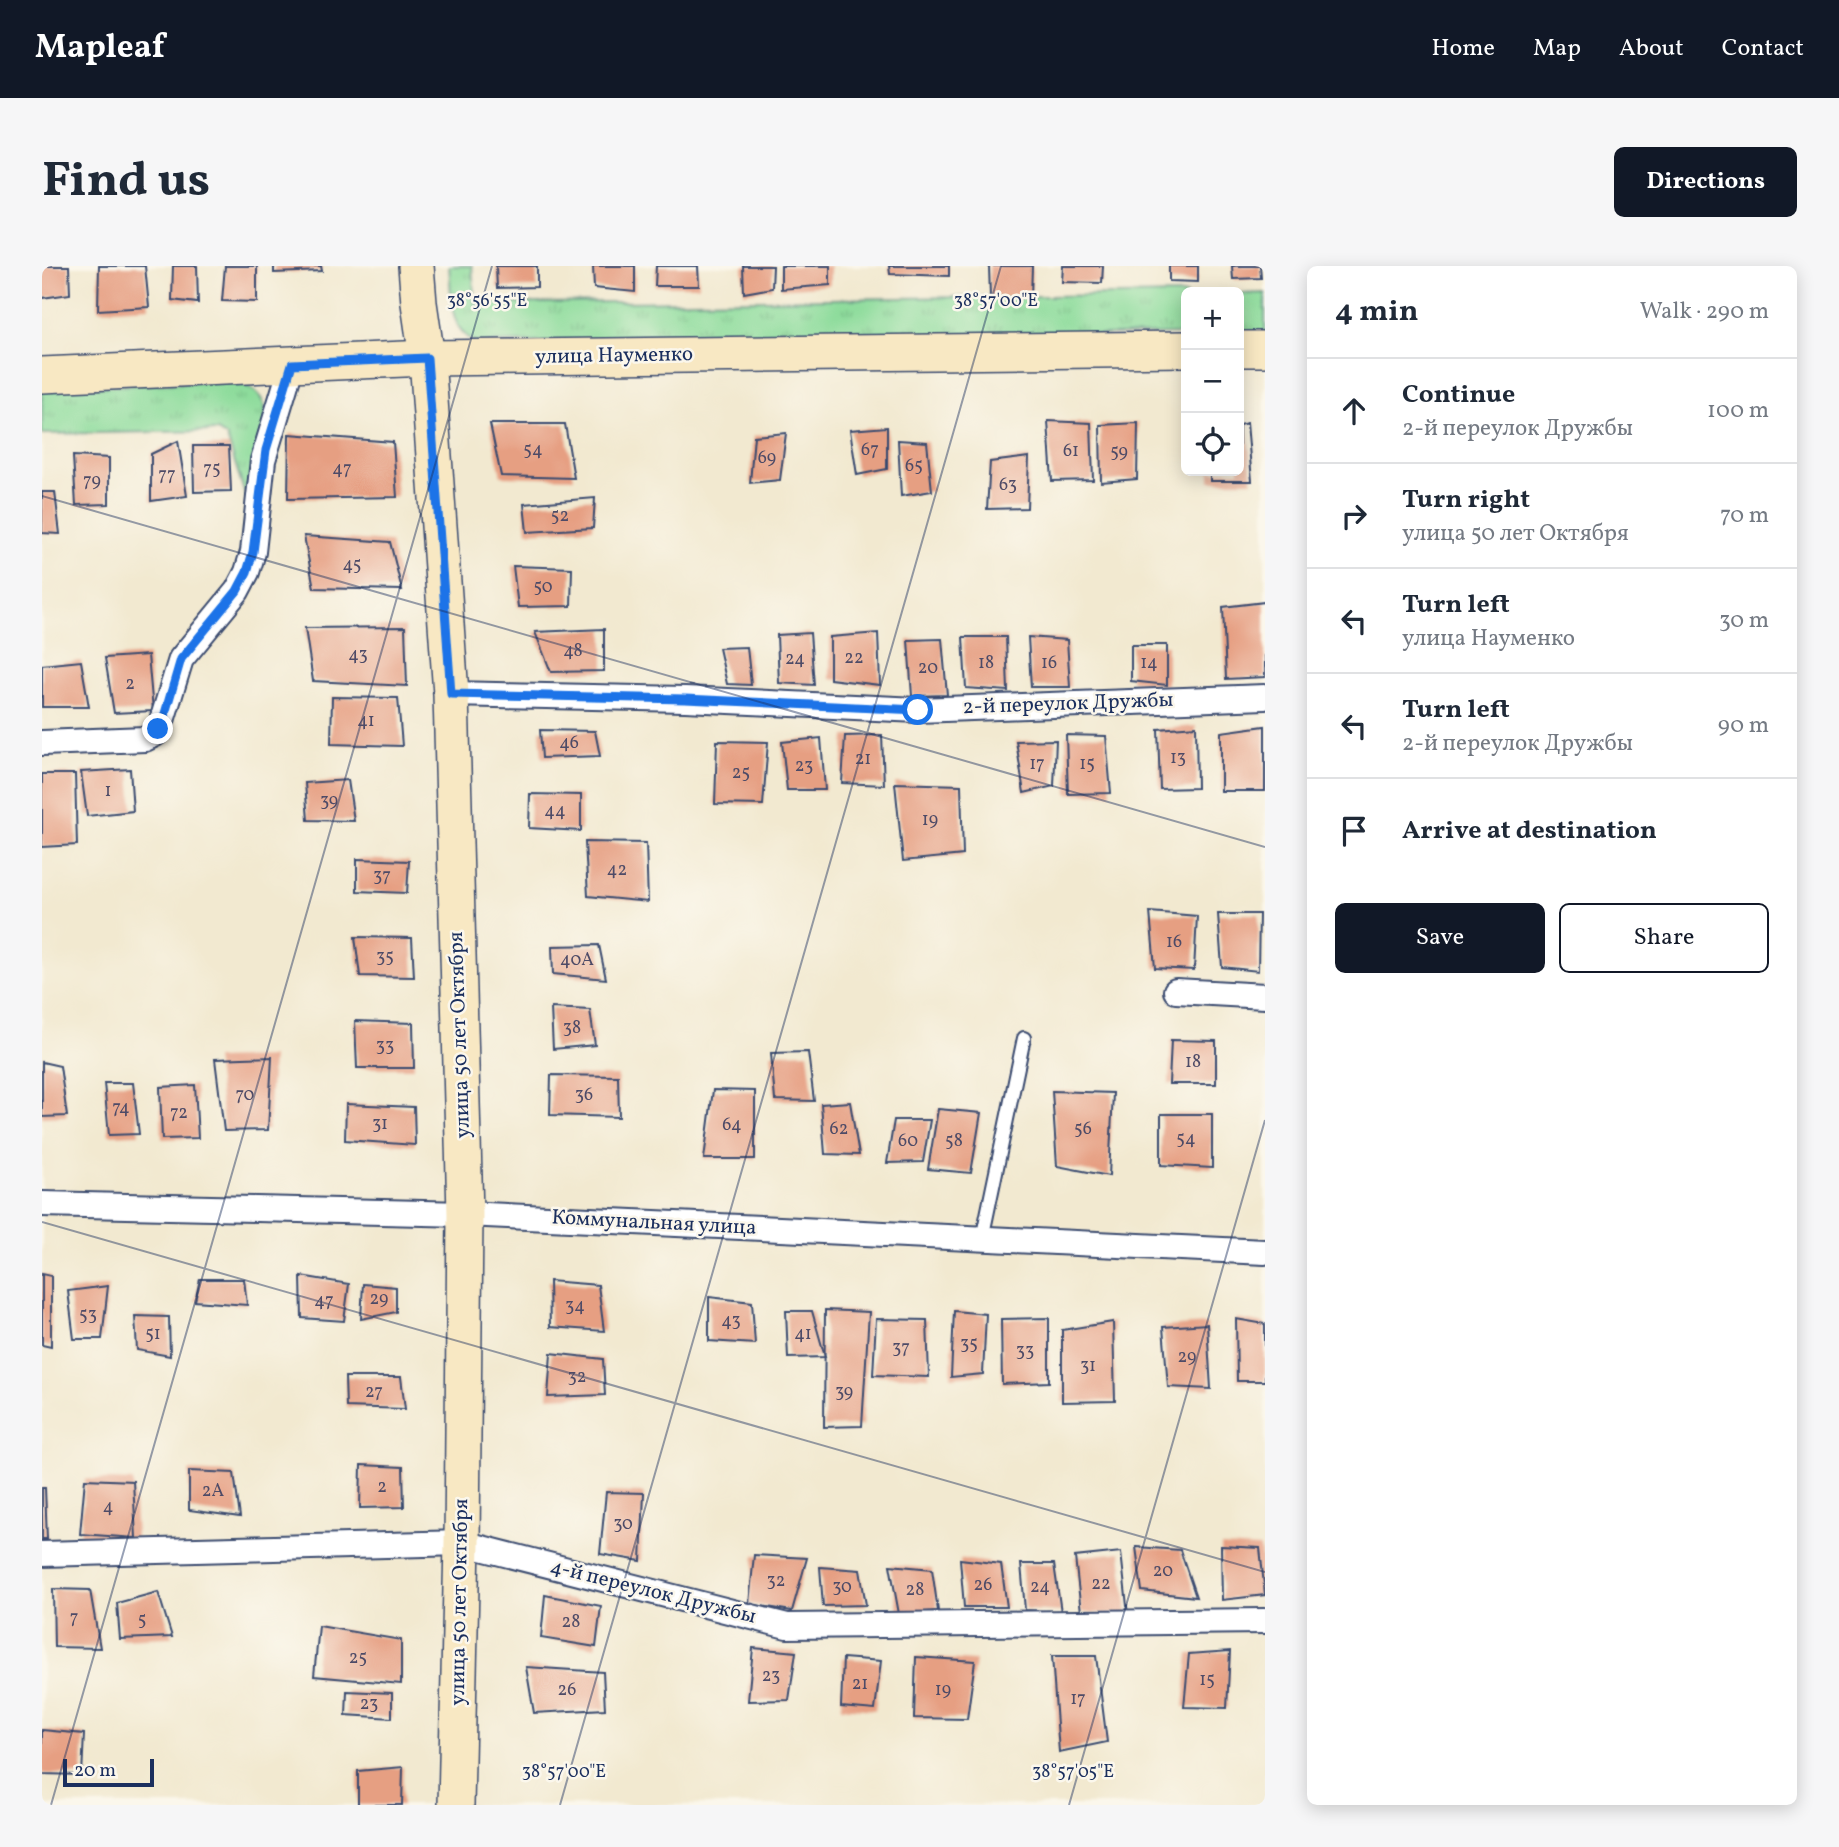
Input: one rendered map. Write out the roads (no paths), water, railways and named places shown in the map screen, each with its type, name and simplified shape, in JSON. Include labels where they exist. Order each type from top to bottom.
[{"type":"main road","name":"улица 50 лет Октября","points":[[416,266],[427,358],[451,694],[465,1214],[463,1543],[456,1805]]},
{"type":"main road","points":[[1244,349],[1265,348]]},
{"type":"main road","name":"улица Науменко","points":[[42,375],[427,358],[1181,349]]},
{"type":"street","points":[[42,743],[145,739],[158,729],[181,659],[237,591],[247,572],[253,552],[266,450],[292,364]]},
{"type":"street","name":"2-й переулок Дружбы","points":[[451,694],[685,699],[918,710],[1265,697]]},
{"type":"street","points":[[1176,992],[1265,996]]},
{"type":"street","name":"Коммунальная улица","points":[[42,1204],[465,1214],[1265,1252]]},
{"type":"street","name":"4-й переулок Дружбы","points":[[42,1554],[463,1543],[787,1626],[1265,1621]]},
{"type":"lane","points":[[982,1239],[1024,1038]]}]
